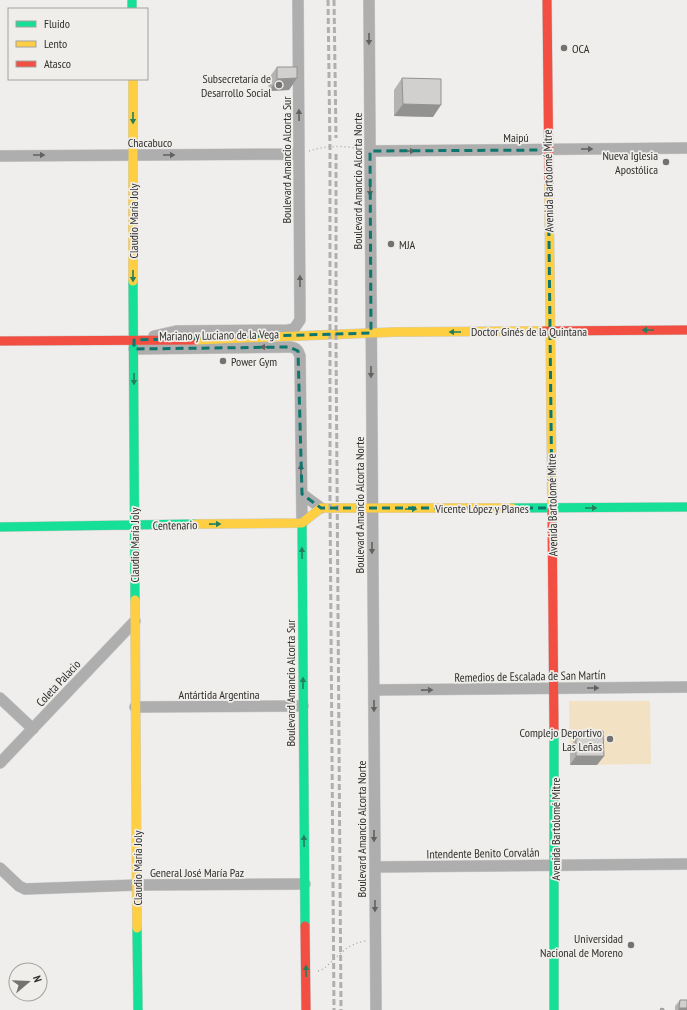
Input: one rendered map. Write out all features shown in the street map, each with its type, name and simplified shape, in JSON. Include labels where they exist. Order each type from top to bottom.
[{"type":"street","name":"Boulevard Amancio Alcorta Sur","points":[[298,0],[300,320]]},
{"type":"street","name":"Boulevard Amancio Alcorta Norte","points":[[369,0],[376,1010]]},
{"type":"street","name":"Avenida Bartolomé Mitre","points":[[546,0],[554,688],[554,1010]]},
{"type":"street","name":"Claudio María Joly","points":[[133,80],[134,621],[138,1010]]},
{"type":"street","name":"Maipú","points":[[370,151],[687,148]]},
{"type":"street","name":"Chacabuco","points":[[0,156],[299,154]]},
{"type":"street","name":"Mariano y Luciano de la Vega","points":[[134,345],[176,331],[288,330],[294,328],[300,320]]},
{"type":"street","name":"Doctor Ginés de la Quintana","points":[[301,336],[371,333],[687,330]]},
{"type":"street","name":"Mariano y Luciano de la Vega","points":[[134,345],[301,336]]},
{"type":"street","name":"Mariano y Luciano de la Vega","points":[[0,341],[134,345],[294,347],[300,356]]},
{"type":"street","name":"Boulevard Amancio Alcorta Sur","points":[[300,356],[306,1010]]},
{"type":"street","points":[[302,494],[321,508],[302,523]]},
{"type":"street","name":"Vicente López y Planes","points":[[321,508],[687,507]]},
{"type":"street","name":"Centenario","points":[[0,527],[302,523]]},
{"type":"street","name":"Coleta Palacio","points":[[0,763],[134,621]]},
{"type":"street","name":"Remedios de Escalada de San Martín","points":[[374,690],[687,687]]},
{"type":"street","points":[[0,698],[33,728]]},
{"type":"street","name":"Antártida Argentina","points":[[135,707],[303,706]]},
{"type":"street","name":"Intendente Benito Corvalán","points":[[375,868],[687,864]]},
{"type":"street","name":"General José María Paz","points":[[0,868],[19,886],[25,889],[137,885],[305,884]]},
{"type":"path","points":[[299,154],[317,148],[350,147],[370,151]]},
{"type":"path","points":[[306,973],[321,971],[349,946],[357,942],[375,940]]},
{"type":"highlighted area","points":[[548,150],[552,508],[321,508],[302,494],[298,351],[289,347],[134,349],[134,340],[371,333],[370,151]]},
{"type":"shaded area","name":"Complejo Deportivo Las Leñas","points":[[569,701],[650,701],[651,764],[570,765]]},
{"type":"building","points":[[277,67],[297,67],[297,78],[277,79]]},
{"type":"building","points":[[402,78],[441,79],[441,105],[403,104]]},
{"type":"building","points":[[583,731],[603,731],[604,756],[576,756],[576,738],[580,738],[579,733],[584,733]]},
{"type":"building","points":[[680,1000],[687,1000],[687,1008],[679,1008]]},
{"type":"railway","points":[[328,0],[334,1010]]},
{"type":"railway","points":[[334,0],[336,138]]},
{"type":"railway","points":[[336,154],[341,1010]]},
{"type":"traffic: fast","points":[[132,0],[132,8]]},
{"type":"traffic: fast","points":[[133,281],[135,600]]},
{"type":"traffic: fast","points":[[512,508],[687,507]]},
{"type":"traffic: fast","points":[[302,523],[305,926]]},
{"type":"traffic: fast","points":[[0,527],[195,524]]},
{"type":"traffic: fast","points":[[554,731],[554,1010]]},
{"type":"traffic: fast","points":[[137,928],[138,1010]]},
{"type":"traffic: slow","points":[[133,80],[133,281]]},
{"type":"traffic: slow","points":[[549,184],[552,510]]},
{"type":"traffic: slow","points":[[195,340],[395,332],[544,331]]},
{"type":"traffic: slow","points":[[302,523],[321,508],[512,508]]},
{"type":"traffic: slow","points":[[195,524],[302,523]]},
{"type":"traffic: slow","points":[[135,600],[137,928]]},
{"type":"traffic: jam","points":[[547,0],[549,184]]},
{"type":"traffic: jam","points":[[544,331],[687,330]]},
{"type":"traffic: jam","points":[[0,341],[195,340]]},
{"type":"traffic: jam","points":[[552,510],[554,731]]},
{"type":"traffic: jam","points":[[305,926],[306,1010]]},
{"type":"place","name":"OCA","points":[[564,48]]},
{"type":"place","name":"Subsecretaría de Desarrollo Social","points":[[279,85]]},
{"type":"place","name":"Nueva Iglesia Apostólica","points":[[666,162]]},
{"type":"place","name":"MJA","points":[[391,244]]},
{"type":"place","name":"Power Gym","points":[[223,361]]},
{"type":"place","name":"Complejo Deportivo Las Leñas","points":[[610,739]]},
{"type":"place","name":"Universidad Nacional de Moreno","points":[[631,945]]}]
